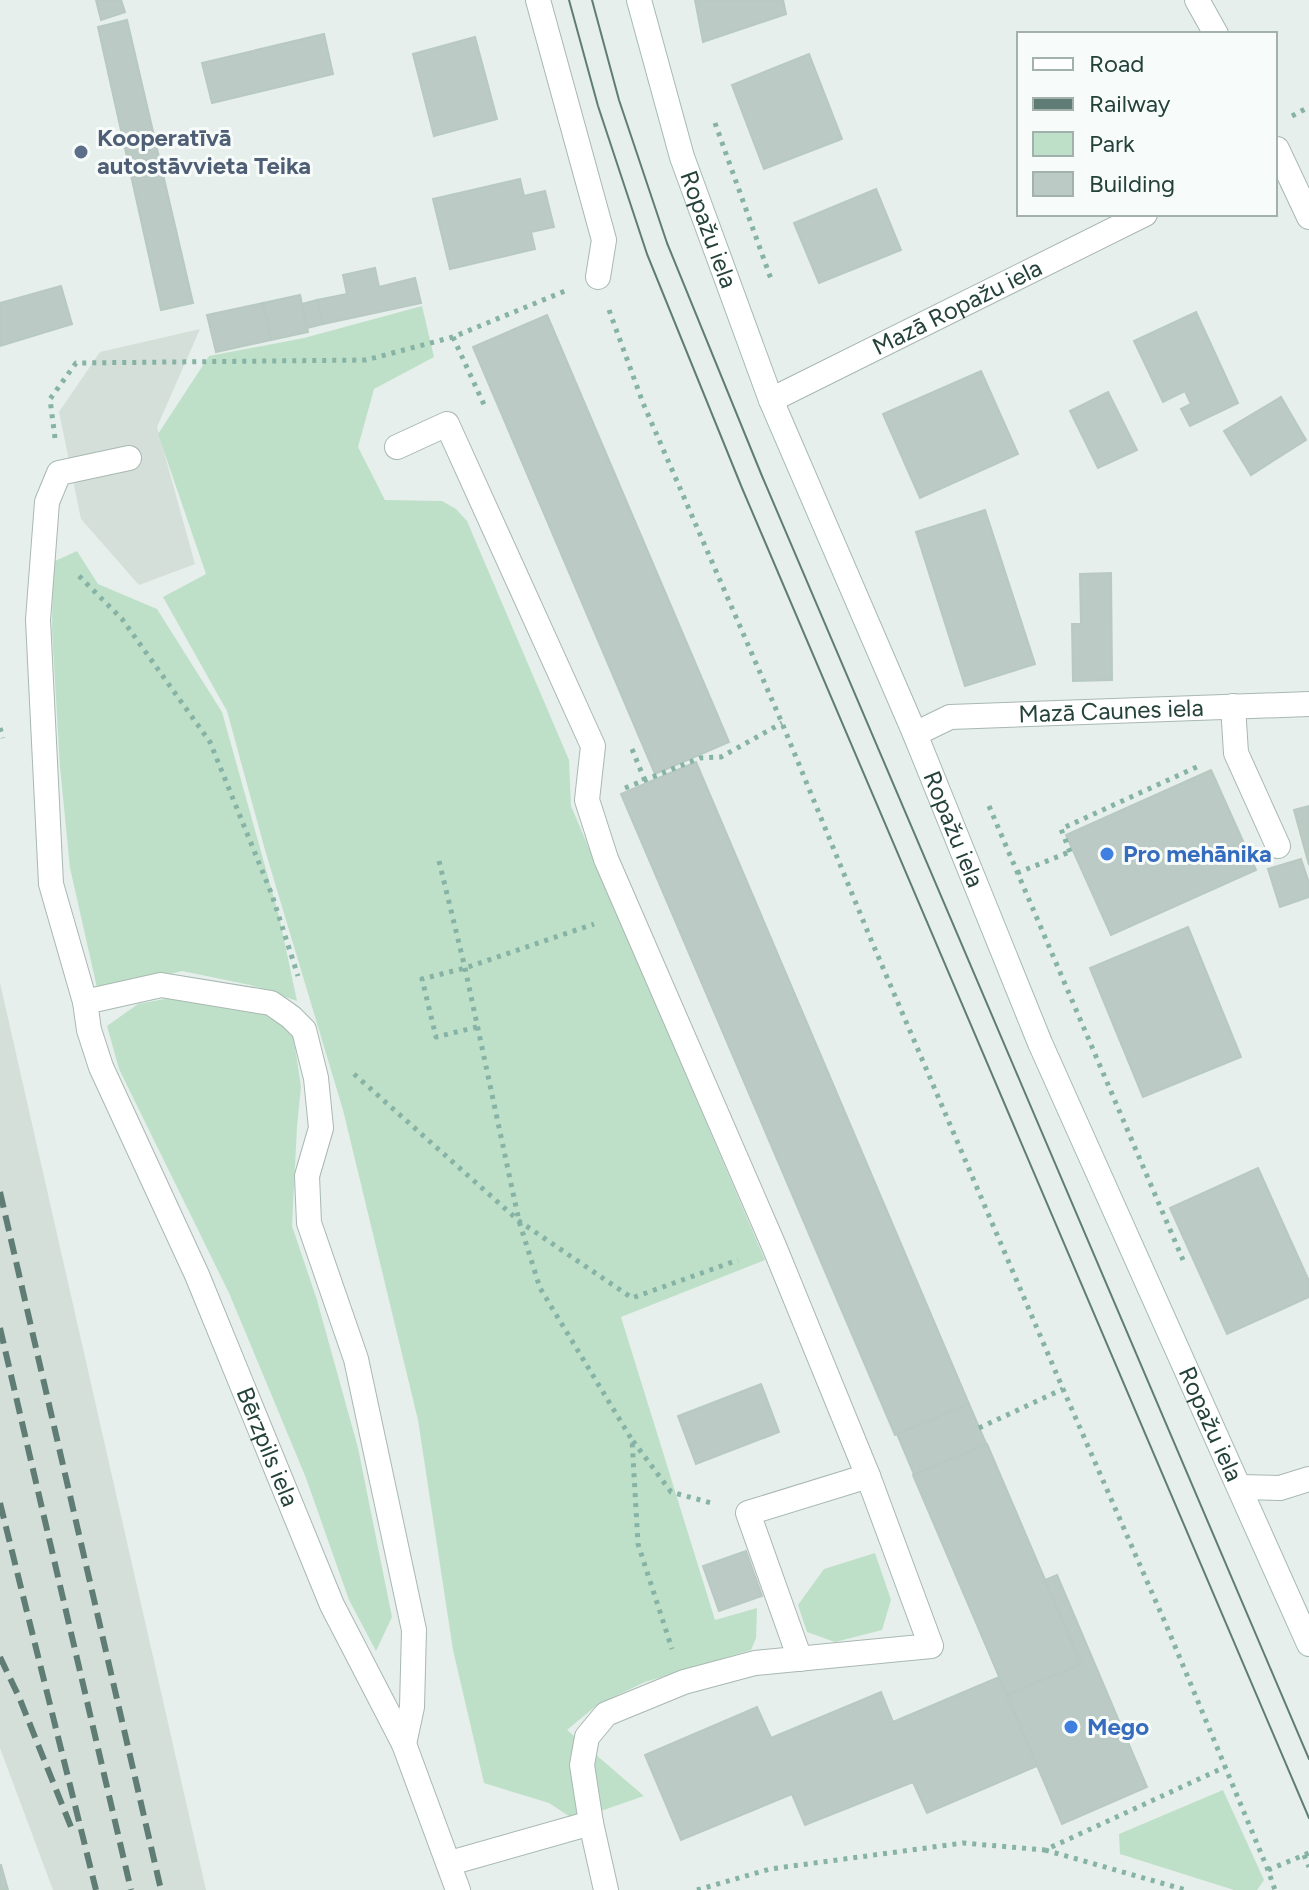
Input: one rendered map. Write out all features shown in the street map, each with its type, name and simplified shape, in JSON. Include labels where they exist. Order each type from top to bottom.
[{"type":"street","points":[[538,0],[604,240],[598,277]]},
{"type":"street","name":"Ropažu iela","points":[[639,0],[682,157],[771,400],[915,734],[1040,1043],[1309,1644]]},
{"type":"street","points":[[1197,0],[1215,32]]},
{"type":"street","points":[[1277,150],[1309,217]]},
{"type":"street","name":"Mazā Ropažu iela","points":[[771,400],[1141,216]]},
{"type":"street","points":[[397,447],[447,424],[593,746],[587,800],[606,859],[774,1246],[868,1476],[931,1646],[755,1663],[684,1682],[606,1714],[587,1737],[582,1765],[606,1890]]},
{"type":"street","points":[[59,473],[129,458]]},
{"type":"street","name":"Bērzpils iela","points":[[59,473],[47,502],[38,620],[51,884],[85,1002],[89,1030],[101,1067],[197,1275],[332,1605],[404,1744],[458,1890]]},
{"type":"street","name":"Mazā Caunes iela","points":[[915,734],[950,717],[1309,704]]},
{"type":"street","points":[[1233,706],[1236,753],[1278,846]]},
{"type":"street","points":[[85,1002],[161,985],[271,1003],[304,1030],[316,1078],[321,1128],[307,1176],[309,1223],[356,1359],[414,1630],[412,1707],[404,1744]]},
{"type":"street","points":[[800,1659],[748,1513],[868,1476]]},
{"type":"street","points":[[1240,1487],[1280,1488],[1309,1479]]},
{"type":"street","points":[[450,1863],[591,1823]]},
{"type":"path","points":[[713,118],[771,279]]},
{"type":"path","points":[[59,473],[50,399],[76,363],[366,360],[453,337],[598,277],[643,403],[1161,1613],[1275,1890]]},
{"type":"path","points":[[447,424],[486,409],[453,337]]},
{"type":"path","points":[[45,542],[122,619],[210,742],[272,895],[302,988],[304,1030]]},
{"type":"path","points":[[587,800],[700,758],[721,757],[782,723]]},
{"type":"path","points":[[1017,873],[1071,851],[1061,829],[1215,758],[1236,753]]},
{"type":"path","points":[[987,802],[1186,1269]]},
{"type":"path","points":[[439,861],[519,1221],[540,1288],[632,1440],[671,1492],[748,1513]]},
{"type":"path","points":[[477,1027],[436,1037],[422,979],[465,968],[630,913]]},
{"type":"path","points":[[354,1074],[519,1221],[632,1298],[774,1246]]},
{"type":"path","points":[[979,1428],[1063,1389]]},
{"type":"path","points":[[632,1440],[638,1544],[684,1682]]},
{"type":"path","points":[[1045,1850],[1225,1767]]},
{"type":"path","points":[[697,1890],[770,1869],[963,1843],[1045,1850],[1186,1890]]},
{"type":"path","points":[[1268,1870],[1307,1854],[1309,1867]]},
{"type":"shaded area","points":[[200,329],[157,427],[195,564],[139,585],[81,519],[59,412],[100,352]]},
{"type":"shaded area","points":[[0,983],[206,1890],[53,1890],[0,1748]]},
{"type":"green space","points":[[422,306],[434,357],[374,389],[358,447],[385,500],[442,501],[456,509],[467,521],[569,760],[571,806],[765,1260],[621,1317],[715,1620],[757,1608],[756,1638],[751,1650],[645,1682],[597,1705],[567,1730],[644,1796],[575,1820],[549,1803],[484,1783],[453,1650],[418,1420],[343,1110],[227,711],[163,597],[206,574],[158,434],[209,356],[304,338]]},
{"type":"green space","points":[[77,551],[98,584],[157,609],[222,712],[279,916],[297,1001],[250,985],[182,971],[98,992],[70,868],[52,630],[53,562]]},
{"type":"green space","points":[[175,997],[262,1010],[293,1033],[301,1087],[292,1226],[317,1300],[358,1448],[392,1617],[376,1651],[349,1600],[306,1478],[229,1293],[119,1069],[107,1026],[138,1004]]},
{"type":"green space","points":[[875,1553],[891,1600],[882,1630],[835,1642],[807,1632],[798,1605],[824,1569]]},
{"type":"green space","points":[[1223,1790],[1264,1880],[1257,1890],[1234,1890],[1120,1854],[1119,1834]]},
{"type":"building","points":[[96,0],[121,0],[125,12],[101,20]]},
{"type":"building","points":[[695,0],[783,0],[786,14],[703,42]]},
{"type":"building","points":[[127,20],[193,303],[161,310],[98,27]]},
{"type":"building","points":[[324,34],[333,74],[212,103],[202,63]]},
{"type":"building","points":[[475,37],[497,119],[434,136],[413,54]]},
{"type":"building","points":[[809,54],[842,139],[764,169],[732,85]]},
{"type":"building","points":[[520,179],[524,196],[545,191],[554,227],[531,232],[535,249],[450,269],[433,199]]},
{"type":"building","points":[[876,189],[901,250],[819,283],[794,223]]},
{"type":"building","points":[[375,268],[379,287],[415,278],[421,303],[323,324],[317,300],[347,294],[343,275]]},
{"type":"building","points":[[61,286],[72,324],[0,346],[0,303]]},
{"type":"building","points":[[300,295],[308,332],[271,340],[263,303]]},
{"type":"building","points":[[317,300],[323,324],[307,328],[302,304]]},
{"type":"building","points":[[263,303],[271,340],[216,352],[207,315]]},
{"type":"building","points":[[1196,312],[1238,403],[1190,426],[1181,409],[1191,404],[1185,391],[1163,402],[1134,341]]},
{"type":"building","points":[[547,315],[729,742],[655,774],[473,347]]},
{"type":"building","points":[[981,371],[1018,454],[920,498],[883,414]]},
{"type":"building","points":[[1108,392],[1137,450],[1098,468],[1070,411]]},
{"type":"building","points":[[1281,397],[1306,440],[1251,475],[1224,431]]},
{"type":"building","points":[[985,510],[1035,664],[965,686],[916,532]]},
{"type":"building","points":[[1111,573],[1112,680],[1073,681],[1072,624],[1081,624],[1080,574]]},
{"type":"building","points":[[696,762],[969,1404],[895,1435],[621,794]]},
{"type":"building","points":[[1211,770],[1256,870],[1111,935],[1066,835]]},
{"type":"building","points":[[1309,806],[1309,865],[1294,810]]},
{"type":"building","points":[[1301,859],[1309,883],[1309,897],[1280,907],[1268,869]]},
{"type":"building","points":[[1188,927],[1241,1057],[1143,1097],[1090,968]]},
{"type":"building","points":[[1258,1168],[1309,1281],[1309,1297],[1227,1334],[1170,1208]]},
{"type":"building","points":[[761,1384],[779,1432],[696,1464],[678,1416]]},
{"type":"building","points":[[969,1404],[1081,1664],[1007,1695],[897,1434]]},
{"type":"building","points":[[987,1444],[1081,1664],[1007,1695],[913,1475]]},
{"type":"building","points":[[746,1551],[762,1596],[719,1611],[703,1566]]},
{"type":"building","points":[[1057,1575],[1147,1787],[1062,1824],[1007,1695],[1081,1664],[1045,1580]]},
{"type":"building","points":[[999,1677],[1037,1766],[927,1813],[913,1782],[805,1825],[792,1794],[681,1840],[645,1755],[757,1707],[771,1738],[881,1692],[893,1722]]},
{"type":"building","points":[[1,1865],[8,1890],[0,1890]]},
{"type":"tram line","points":[[569,0],[598,106],[647,254],[742,488],[1309,1818]]},
{"type":"tram line","points":[[592,0],[619,100],[667,243],[762,476],[1309,1759]]},
{"type":"railway","points":[[0,1192],[161,1890]]},
{"type":"railway","points":[[0,1328],[131,1890]]},
{"type":"railway","points":[[0,1503],[96,1890]]},
{"type":"railway","points":[[0,1657],[71,1827]]},
{"type":"place","name":"Kooperatīvā autostāvvieta Teika","points":[[81,152]]},
{"type":"place","name":"Pro mehānika","points":[[1107,854]]},
{"type":"place","name":"Mego","points":[[1071,1727]]}]
